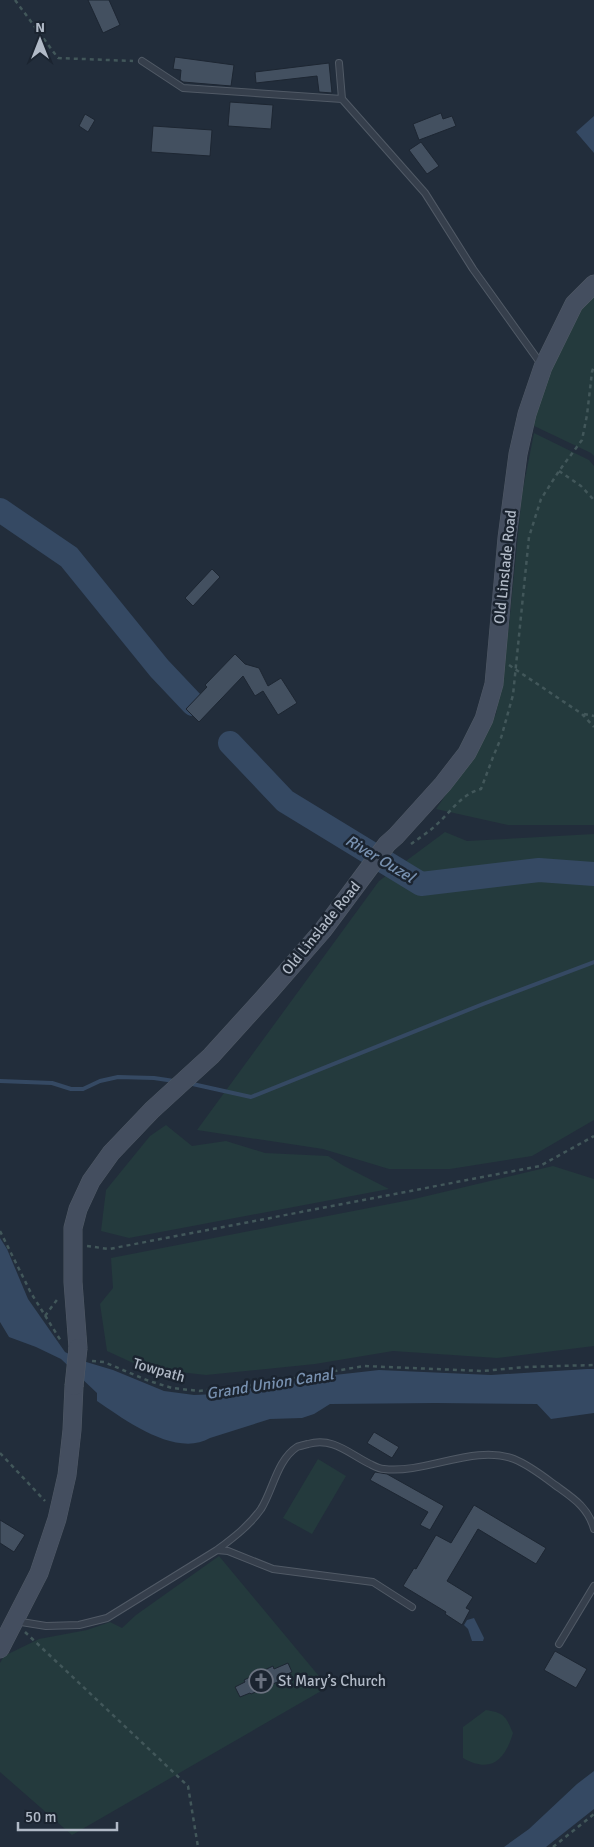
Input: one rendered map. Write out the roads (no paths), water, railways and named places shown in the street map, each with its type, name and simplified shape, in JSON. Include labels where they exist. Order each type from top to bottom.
[{"type":"street","name":"Old Linslade Road","points":[[13,1621],[39,1573],[58,1515],[69,1457],[76,1350],[73,1228],[78,1209],[91,1181],[110,1153],[152,1110],[211,1056],[323,930],[387,844],[443,784],[467,753],[484,719],[494,684],[507,538],[518,454],[527,414],[543,367],[574,304],[594,284]]},
{"type":"street","points":[[0,1649],[13,1621]]},
{"type":"lane","points":[[142,61],[183,88],[342,99]]},
{"type":"lane","points":[[339,63],[342,99],[426,193],[473,269],[543,367]]},
{"type":"lane","points":[[13,1621],[46,1626],[79,1625],[107,1618],[217,1550],[240,1532],[261,1508],[285,1459],[297,1447],[324,1441],[338,1445],[381,1469],[398,1470],[469,1457],[495,1455],[514,1459],[532,1468],[581,1504],[591,1518],[594,1529]]},
{"type":"lane","points":[[217,1550],[228,1551],[273,1569],[373,1582],[412,1607]]},
{"type":"lane","points":[[559,1644],[594,1586]]},
{"type":"water","points":[[594,116],[594,153],[576,132]]},
{"type":"water","points":[[0,1238],[7,1249],[28,1299],[65,1352],[83,1361],[113,1370],[164,1391],[194,1395],[218,1394],[308,1378],[379,1370],[491,1375],[594,1369],[594,1413],[551,1419],[537,1404],[330,1404],[314,1414],[302,1418],[270,1419],[197,1443],[167,1440],[136,1426],[97,1401],[97,1393],[61,1359],[9,1337],[0,1322]]},
{"type":"water","points":[[474,1618],[484,1638],[483,1641],[472,1641],[468,1629],[464,1625],[467,1620]]},
{"type":"water","points":[[594,1771],[594,1809],[546,1847],[504,1847],[529,1829],[577,1784]]},
{"type":"waterway","name":"River Ouzel","points":[[0,510],[69,557],[159,668],[193,704]]},
{"type":"waterway","name":"River Ouzel","points":[[230,743],[285,801],[421,884],[539,870],[594,874]]},
{"type":"waterway","points":[[188,1083],[251,1097],[483,1004],[594,962]]},
{"type":"waterway","points":[[0,1081],[52,1083],[71,1089],[83,1089],[100,1081],[118,1077],[154,1078],[174,1081]]},
{"type":"place","name":"St Mary’s Church","points":[[261,1681]]},
{"type":"water label","name":"Grand Union Canal","points":[[270,1384]]}]
